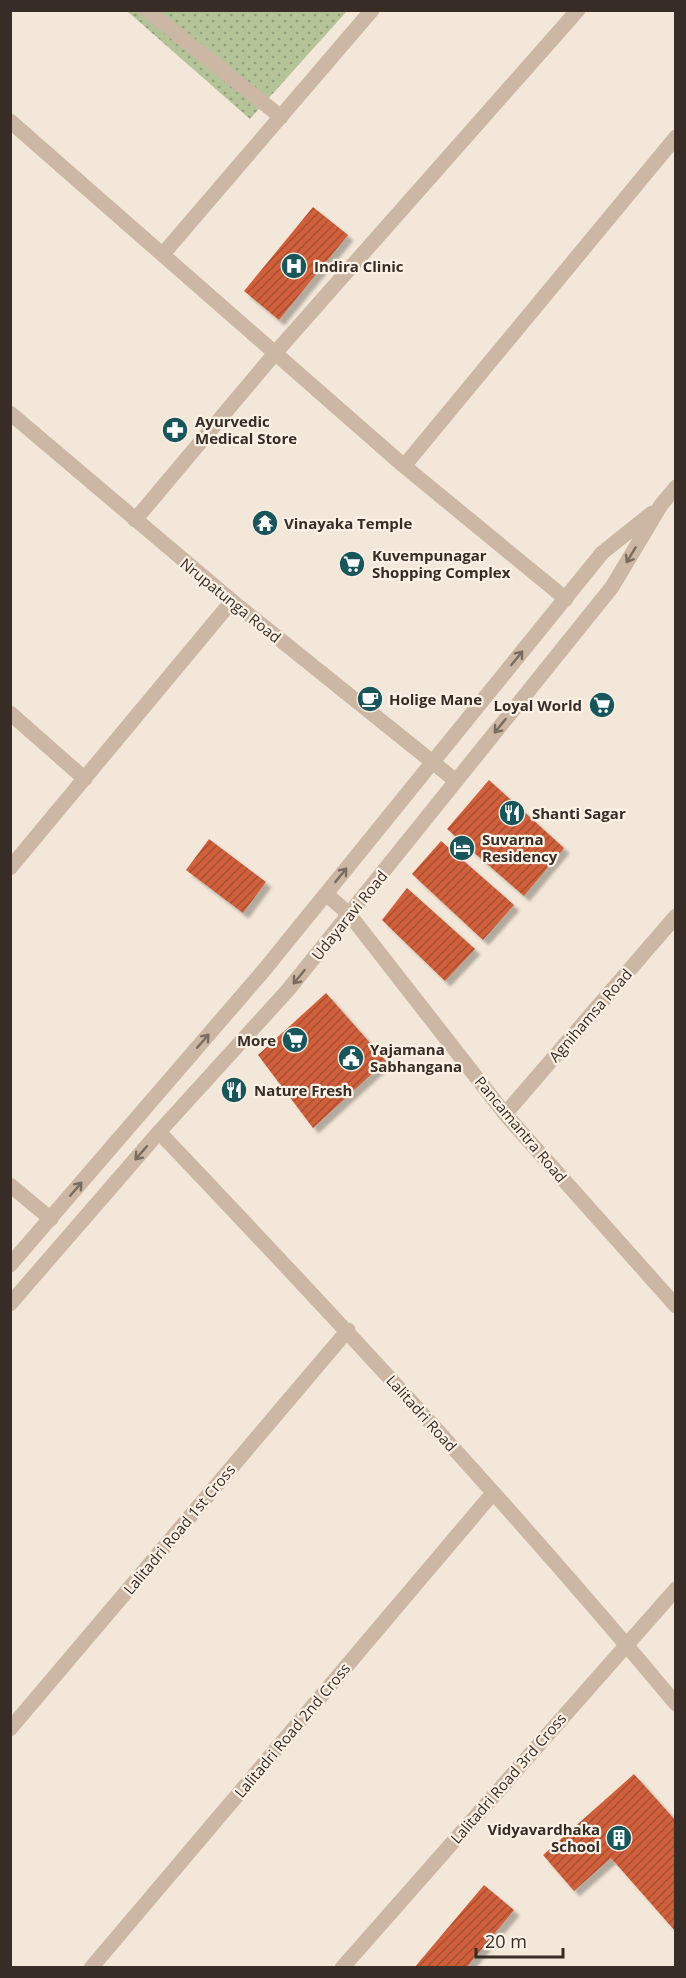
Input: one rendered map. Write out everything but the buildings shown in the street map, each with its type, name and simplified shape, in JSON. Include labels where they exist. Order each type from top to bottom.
[{"type":"street","points":[[147,10],[281,117]]},
{"type":"street","points":[[163,254],[372,10]]},
{"type":"street","points":[[135,520],[276,352],[578,10]]},
{"type":"street","points":[[10,122],[404,466],[566,599]]},
{"type":"street","points":[[404,466],[675,137]]},
{"type":"street","name":"Nrupatunga Road","points":[[10,413],[232,601],[456,781]]},
{"type":"street","name":"Udayaravi Road","points":[[10,1304],[159,1132],[288,990],[612,587],[675,487]]},
{"type":"street","name":"Udayaravi Road","points":[[10,1265],[326,894],[602,553],[662,505]]},
{"type":"street","points":[[10,868],[232,601]]},
{"type":"street","points":[[10,713],[85,779]]},
{"type":"street","name":"Pancamantra Road","points":[[326,894],[349,914],[506,1114],[675,1306]]},
{"type":"street","name":"Agnihamsa Road","points":[[506,1114],[675,916]]},
{"type":"street","name":"Lalitadri Road","points":[[159,1132],[348,1330],[626,1643],[675,1704]]},
{"type":"street","points":[[10,1185],[51,1219]]},
{"type":"street","name":"Lalitadri Road 1st Cross","points":[[10,1729],[348,1330]]},
{"type":"street","name":"Lalitadri Road 2nd Cross","points":[[91,1968],[493,1493]]},
{"type":"street","name":"Lalitadri Road 3rd Cross","points":[[342,1968],[675,1589]]},
{"type":"green space","points":[[127,11],[347,11],[250,119]]},
{"type":"place","name":"Indira Clinic","points":[[294,266]]},
{"type":"place","name":"Ayurvedic Medical Store","points":[[175,430]]},
{"type":"place","name":"Vinayaka Temple","points":[[265,523]]},
{"type":"place","name":"Kuvempunagar Shopping Complex","points":[[352,564]]},
{"type":"place","name":"Holige Mane","points":[[370,699]]},
{"type":"place","name":"Loyal World","points":[[602,705]]},
{"type":"place","name":"Shanti Sagar","points":[[512,813]]},
{"type":"place","name":"Suvarna Residency","points":[[462,848]]},
{"type":"place","name":"More","points":[[295,1040]]},
{"type":"place","name":"Yajamana Sabhangana","points":[[351,1058]]},
{"type":"place","name":"Nature Fresh","points":[[234,1090]]},
{"type":"place","name":"Vidyavardhaka School","points":[[619,1838]]}]
